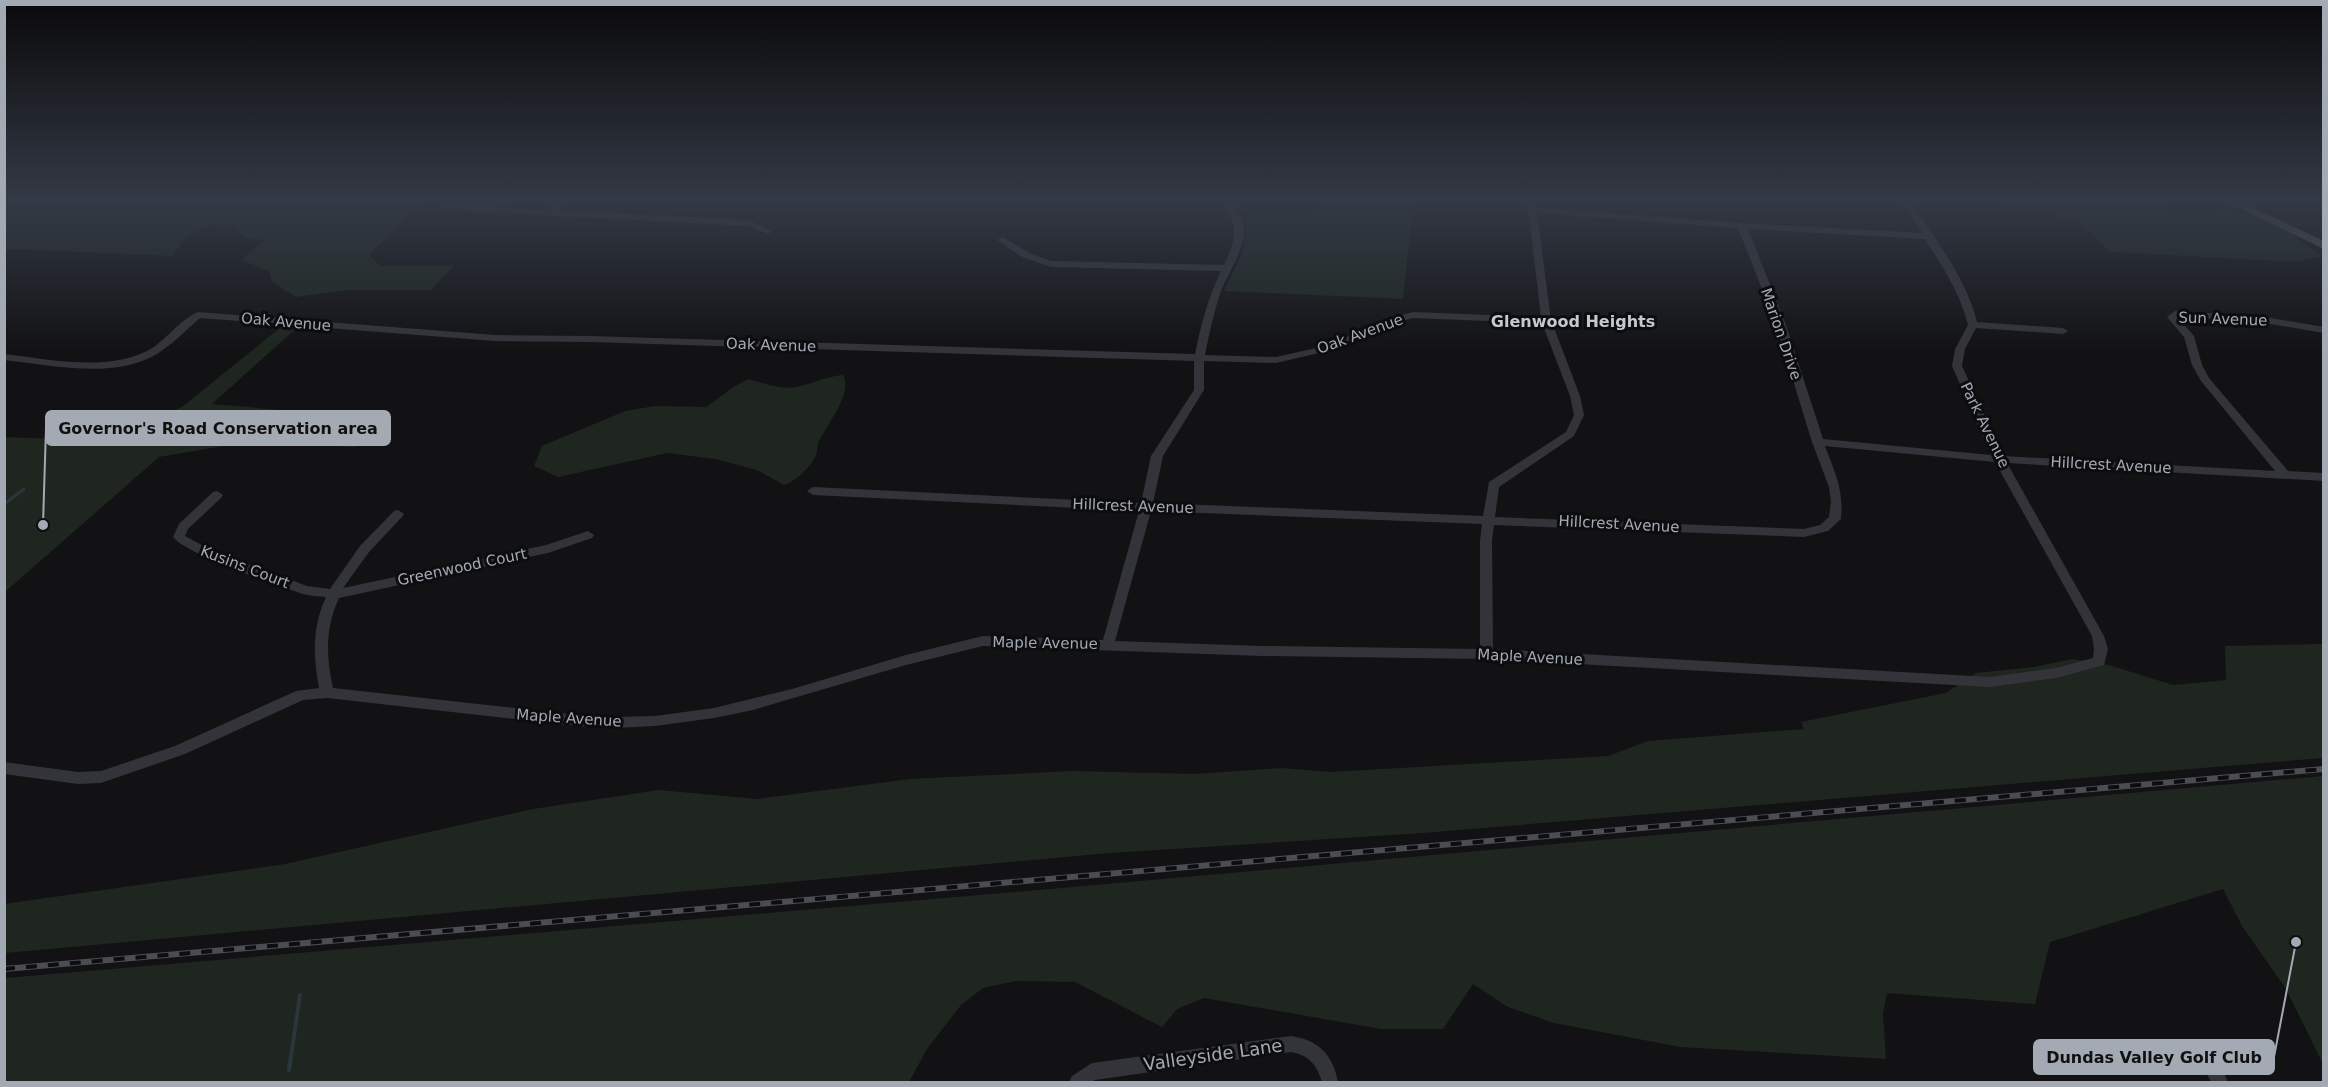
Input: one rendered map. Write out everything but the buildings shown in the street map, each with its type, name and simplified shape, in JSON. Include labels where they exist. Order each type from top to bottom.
[{"type":"street","points":[[1017,250],[1028,257],[1051,264],[1226,268]]},
{"type":"street","points":[[1108,644],[1146,507],[1157,456],[1199,390],[1199,358],[1208,317],[1235,250]]},
{"type":"street","points":[[1487,654],[1488,519],[1493,485],[1570,434],[1579,415],[1575,396],[1546,320],[1537,250]]},
{"type":"street","name":"Marion Drive","points":[[1751,250],[1781,325],[1818,442]]},
{"type":"street","points":[[1936,250],[1957,282],[1968,305],[1973,325],[2063,331]]},
{"type":"street","name":"Sun Avenue","points":[[2283,473],[2205,379],[2197,365],[2189,336],[2172,317],[2175,314],[2259,319],[2324,330]]},
{"type":"street","name":"Oak Avenue","points":[[4,357],[108,366],[132,361],[151,352],[198,315],[495,338],[1276,360],[1328,348],[1386,322],[1413,315],[1546,320]]},
{"type":"street","name":"Park Avenue","points":[[1973,325],[1960,349],[1957,366],[2000,459],[2098,636],[2101,650]]},
{"type":"street","name":"Hillcrest Avenue","points":[[813,491],[1146,507],[1804,533],[1824,528],[1835,519],[1837,502],[1835,487],[1818,442],[2000,459],[2324,477]]},
{"type":"street","name":"Kusins Court","points":[[217,495],[183,527],[179,537],[207,553],[306,590],[334,594]]},
{"type":"street","points":[[327,693],[322,670],[323,621],[334,594],[356,559],[398,514]]},
{"type":"street","name":"Greenwood Court","points":[[334,594],[548,549],[588,535]]},
{"type":"street","name":"Maple Avenue","points":[[4,768],[78,778],[101,777],[180,750],[290,699],[301,695],[327,693],[566,719],[631,723],[676,719],[726,710],[940,650],[983,641],[1262,651],[1487,654],[1990,682],[2056,673],[2099,661],[2101,650]]},
{"type":"street","name":"Valleyside Lane","points":[[1078,1083],[1092,1072],[1291,1044],[1302,1044],[1317,1053],[1327,1066],[1330,1083]]},
{"type":"street","points":[[2211,1065],[2220,1083]]},
{"type":"shaded area","points":[[30,250],[177,250],[172,256]]},
{"type":"shaded area","points":[[253,250],[374,250],[369,255],[380,266],[454,266],[431,290],[348,290],[296,297],[272,282],[269,271],[241,260]]},
{"type":"shaded area","points":[[1243,250],[1408,250],[1403,299],[1224,291]]},
{"type":"shaded area","points":[[2108,250],[2314,250],[2323,256],[2295,262],[2110,252]]},
{"type":"shaded area","points":[[286,323],[301,324],[212,404],[383,419],[355,447],[247,442],[159,457],[5,592],[5,437],[100,441],[182,407]]},
{"type":"shaded area","points":[[843,375],[845,391],[842,400],[818,444],[815,457],[801,474],[784,485],[757,470],[715,459],[667,453],[558,477],[534,466],[542,446],[625,411],[655,406],[706,407],[748,379],[772,386],[790,388]]},
{"type":"shaded area","points":[[2323,644],[2323,758],[1423,833],[1110,853],[5,953],[4,904],[285,864],[533,809],[659,790],[757,799],[910,779],[1072,771],[1194,774],[1282,768],[1330,772],[1608,756],[1648,741],[1804,729],[1801,722],[1946,693],[1976,673],[2034,667],[2072,659],[2109,665],[2173,685],[2226,680],[2225,646]]},
{"type":"shaded area","points":[[2323,776],[2323,1064],[2286,989],[2242,926],[2223,889],[2050,942],[2035,1004],[1887,993],[1883,1014],[1886,1059],[1680,1047],[1554,1023],[1508,1007],[1473,984],[1443,1029],[1381,1029],[1204,998],[1177,1009],[1162,1027],[1075,982],[1015,981],[983,988],[961,1005],[927,1049],[909,1082],[5,1082],[5,978],[1015,892]]},
{"type":"waterway","points":[[4,504],[24,489]]},
{"type":"waterway","points":[[289,1070],[300,995]]},
{"type":"railway","points":[[4,969],[2324,769]]},
{"type":"place","name":"Governor's Road Conservation area","points":[[43,525]]},
{"type":"place","name":"Dundas Valley Golf Club","points":[[2296,942]]},
{"type":"district","name":"Glenwood Heights","points":[[1573,321]]}]
